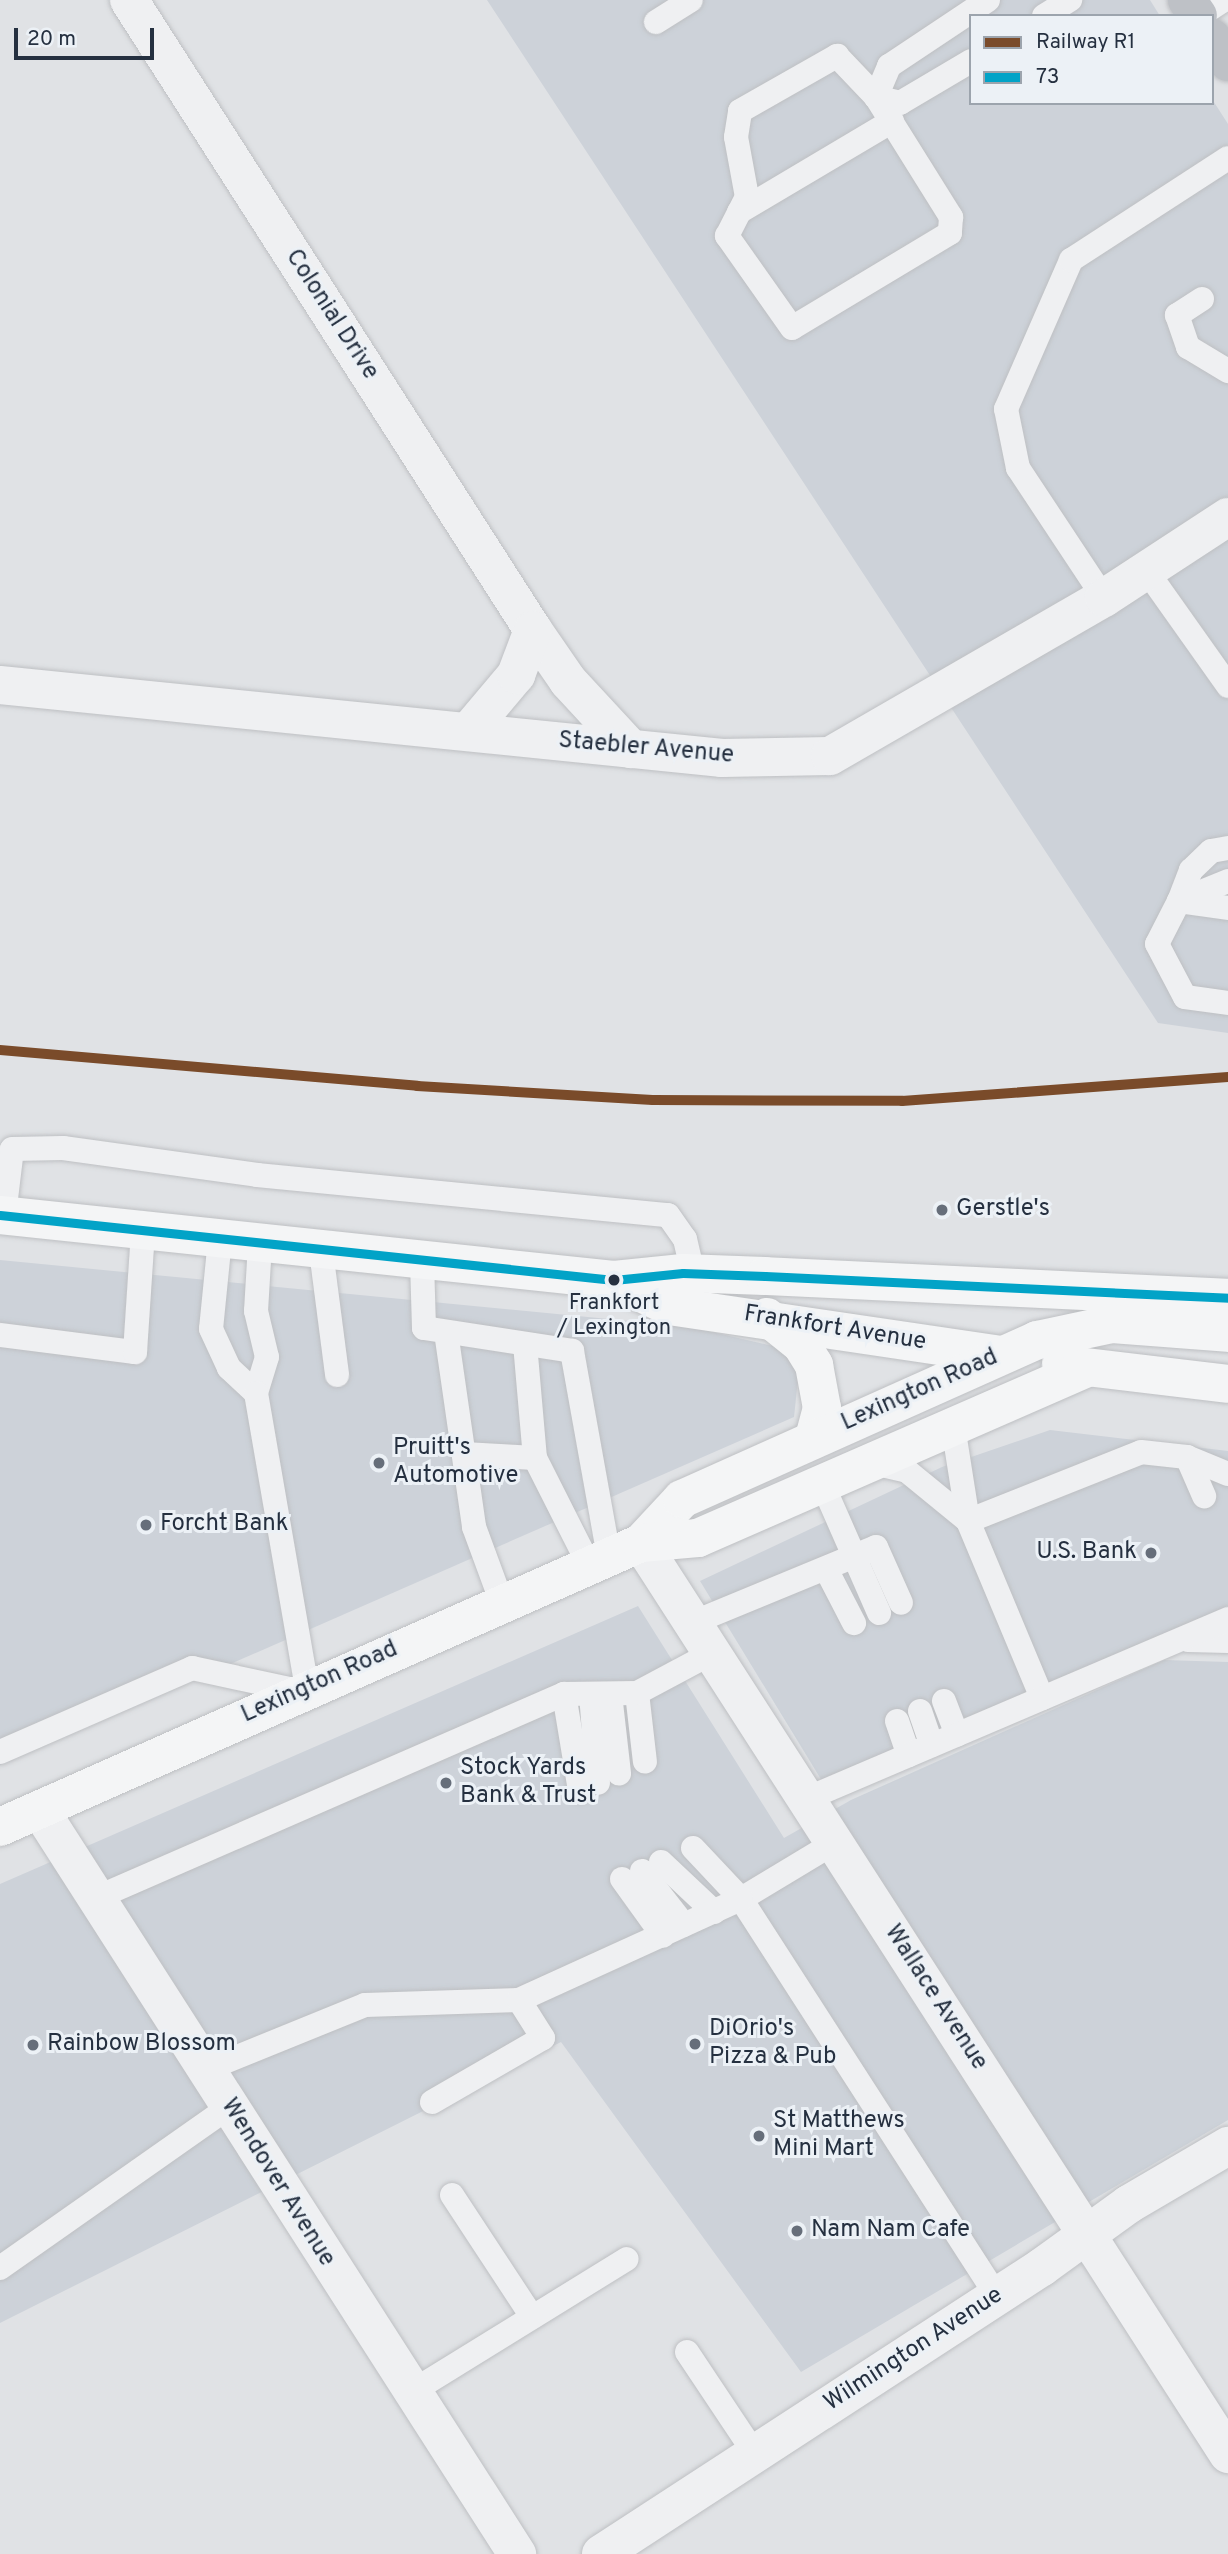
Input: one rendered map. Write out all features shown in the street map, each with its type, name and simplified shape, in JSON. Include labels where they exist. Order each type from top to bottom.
[{"type":"main road","points":[[1214,41],[1228,62]]},
{"type":"main road","name":"Frankfort Avenue","points":[[2,1215],[321,1251],[614,1280],[693,1274],[1228,1298]]},
{"type":"main road","name":"Frankfort Avenue","points":[[614,1280],[669,1306],[767,1317],[1087,1368],[1228,1384]]},
{"type":"main road","points":[[767,1317],[801,1344],[814,1365],[822,1408],[814,1438]]},
{"type":"main road","name":"Lexington Road","points":[[613,1555],[682,1499],[1001,1355],[1056,1334],[1112,1324],[1228,1333]]},
{"type":"main road","name":"Lexington Road","points":[[0,1827],[303,1689],[613,1555],[698,1538],[1087,1368]]},
{"type":"street","name":"Colonial Drive","points":[[129,0],[533,631],[568,681],[631,749]]},
{"type":"street","name":"Staebler Avenue","points":[[0,685],[722,758],[830,756],[1104,598],[1228,517]]},
{"type":"street","points":[[468,732],[516,674],[533,631]]},
{"type":"street","name":"Wallace Avenue","points":[[613,1555],[702,1638],[1228,2454]]},
{"type":"street","name":"Wendover Avenue","points":[[40,1810],[517,2554]]},
{"type":"street","name":"Wilmington Avenue","points":[[601,2554],[997,2296],[1086,2234],[1228,2146]]},
{"type":"lane","points":[[656,22],[691,0]]},
{"type":"lane","points":[[876,97],[889,66],[988,0]]},
{"type":"lane","points":[[1047,14],[1070,0]]},
{"type":"lane","points":[[1201,14],[1224,0]]},
{"type":"lane","points":[[837,56],[876,97],[892,121],[951,217],[950,233],[792,328],[727,236],[747,197],[736,138],[740,111],[837,56]]},
{"type":"lane","points":[[876,97],[900,103],[969,62]]},
{"type":"lane","points":[[739,212],[892,121]]},
{"type":"lane","points":[[1104,598],[1018,468],[1006,409],[1071,260],[1228,158]]},
{"type":"lane","points":[[1202,299],[1177,315],[1188,347],[1228,371]]},
{"type":"lane","points":[[1146,570],[1228,685]]},
{"type":"lane","points":[[1228,848],[1211,851],[1191,870],[1157,944],[1185,997],[1228,1003]]},
{"type":"lane","points":[[1179,901],[1228,881]]},
{"type":"lane","points":[[1179,901],[1228,908]]},
{"type":"lane","points":[[2,1215],[12,1149],[63,1148],[271,1177],[668,1215],[685,1239],[693,1274]]},
{"type":"lane","points":[[0,1335],[135,1352],[143,1231]]},
{"type":"lane","points":[[220,1239],[211,1329],[229,1368],[256,1393]]},
{"type":"lane","points":[[0,1752],[192,1668],[303,1689],[256,1393],[267,1357],[256,1311],[260,1244]]},
{"type":"lane","points":[[321,1251],[337,1375]]},
{"type":"lane","points":[[422,1261],[424,1328],[572,1351],[613,1555]]},
{"type":"lane","points":[[446,1332],[474,1527],[502,1602]]},
{"type":"lane","points":[[525,1344],[535,1458],[613,1555]]},
{"type":"lane","points":[[953,1426],[968,1521],[1042,1698]]},
{"type":"lane","points":[[968,1521],[1142,1452],[1187,1457],[1218,1486]]},
{"type":"lane","points":[[464,1454],[535,1458]]},
{"type":"lane","points":[[869,1462],[907,1471],[968,1521]]},
{"type":"lane","points":[[822,1483],[855,1558]]},
{"type":"lane","points":[[96,1898],[564,1695],[637,1693],[702,1638],[826,1569],[876,1547],[890,1608]]},
{"type":"lane","points":[[826,1569],[854,1623]]},
{"type":"lane","points":[[806,1799],[1228,1619]]},
{"type":"lane","points":[[1177,1640],[1228,1641]]},
{"type":"lane","points":[[637,1693],[645,1762]]},
{"type":"lane","points":[[564,1695],[599,1783],[600,1694]]},
{"type":"lane","points":[[944,1701],[957,1735]]},
{"type":"lane","points":[[920,1711],[932,1745]]},
{"type":"lane","points":[[897,1721],[909,1755]]},
{"type":"lane","points":[[205,2070],[365,2005],[519,2000],[741,1899],[834,1843]]},
{"type":"lane","points":[[693,1848],[741,1899],[997,2296]]},
{"type":"lane","points":[[673,1931],[642,1871],[714,1912]]},
{"type":"lane","points":[[432,2102],[542,2038],[519,2000]]},
{"type":"lane","points":[[0,2268],[229,2107]]},
{"type":"lane","points":[[452,2195],[531,2317]]},
{"type":"lane","points":[[413,2391],[627,2259]]},
{"type":"lane","points":[[687,2352],[755,2454]]},
{"type":"shaded area","points":[[487,0],[1150,0],[1159,14],[969,14],[969,105],[1214,105],[1214,102],[1228,124],[1228,1033],[1158,1023]]},
{"type":"shaded area","points":[[0,1260],[691,1327],[786,1349],[799,1370],[794,1417],[0,1765]]},
{"type":"shaded area","points":[[1050,1430],[1228,1451],[1228,1652],[1166,1650],[833,1799],[700,1581],[942,1467]]},
{"type":"shaded area","points":[[638,1606],[784,1838],[851,1800],[1164,1660],[1228,1662],[1228,2120],[801,2372],[561,2042],[0,2323],[0,1884]]},
{"type":"rail line","name":"R1","points":[[0,1050],[417,1086],[653,1100],[902,1101],[1228,1077]]},
{"type":"transit line","name":"73","points":[[0,1215],[614,1280],[683,1273],[1228,1298]]},
{"type":"place","name":"Gerstle's","points":[[942,1210]]},
{"type":"place","name":"Frankfort / Lexington","points":[[614,1280]]},
{"type":"place","name":"Pruitt's Automotive","points":[[379,1463]]},
{"type":"place","name":"Forcht Bank","points":[[146,1525]]},
{"type":"place","name":"U.S. Bank","points":[[1151,1553]]},
{"type":"place","name":"Stock Yards Bank & Trust","points":[[446,1783]]},
{"type":"place","name":"DiOrio's Pizza & Pub","points":[[695,2044]]},
{"type":"place","name":"Rainbow Blossom","points":[[33,2045]]},
{"type":"place","name":"St Matthews Mini Mart","points":[[759,2136]]},
{"type":"place","name":"Nam Nam Cafe","points":[[797,2231]]}]
